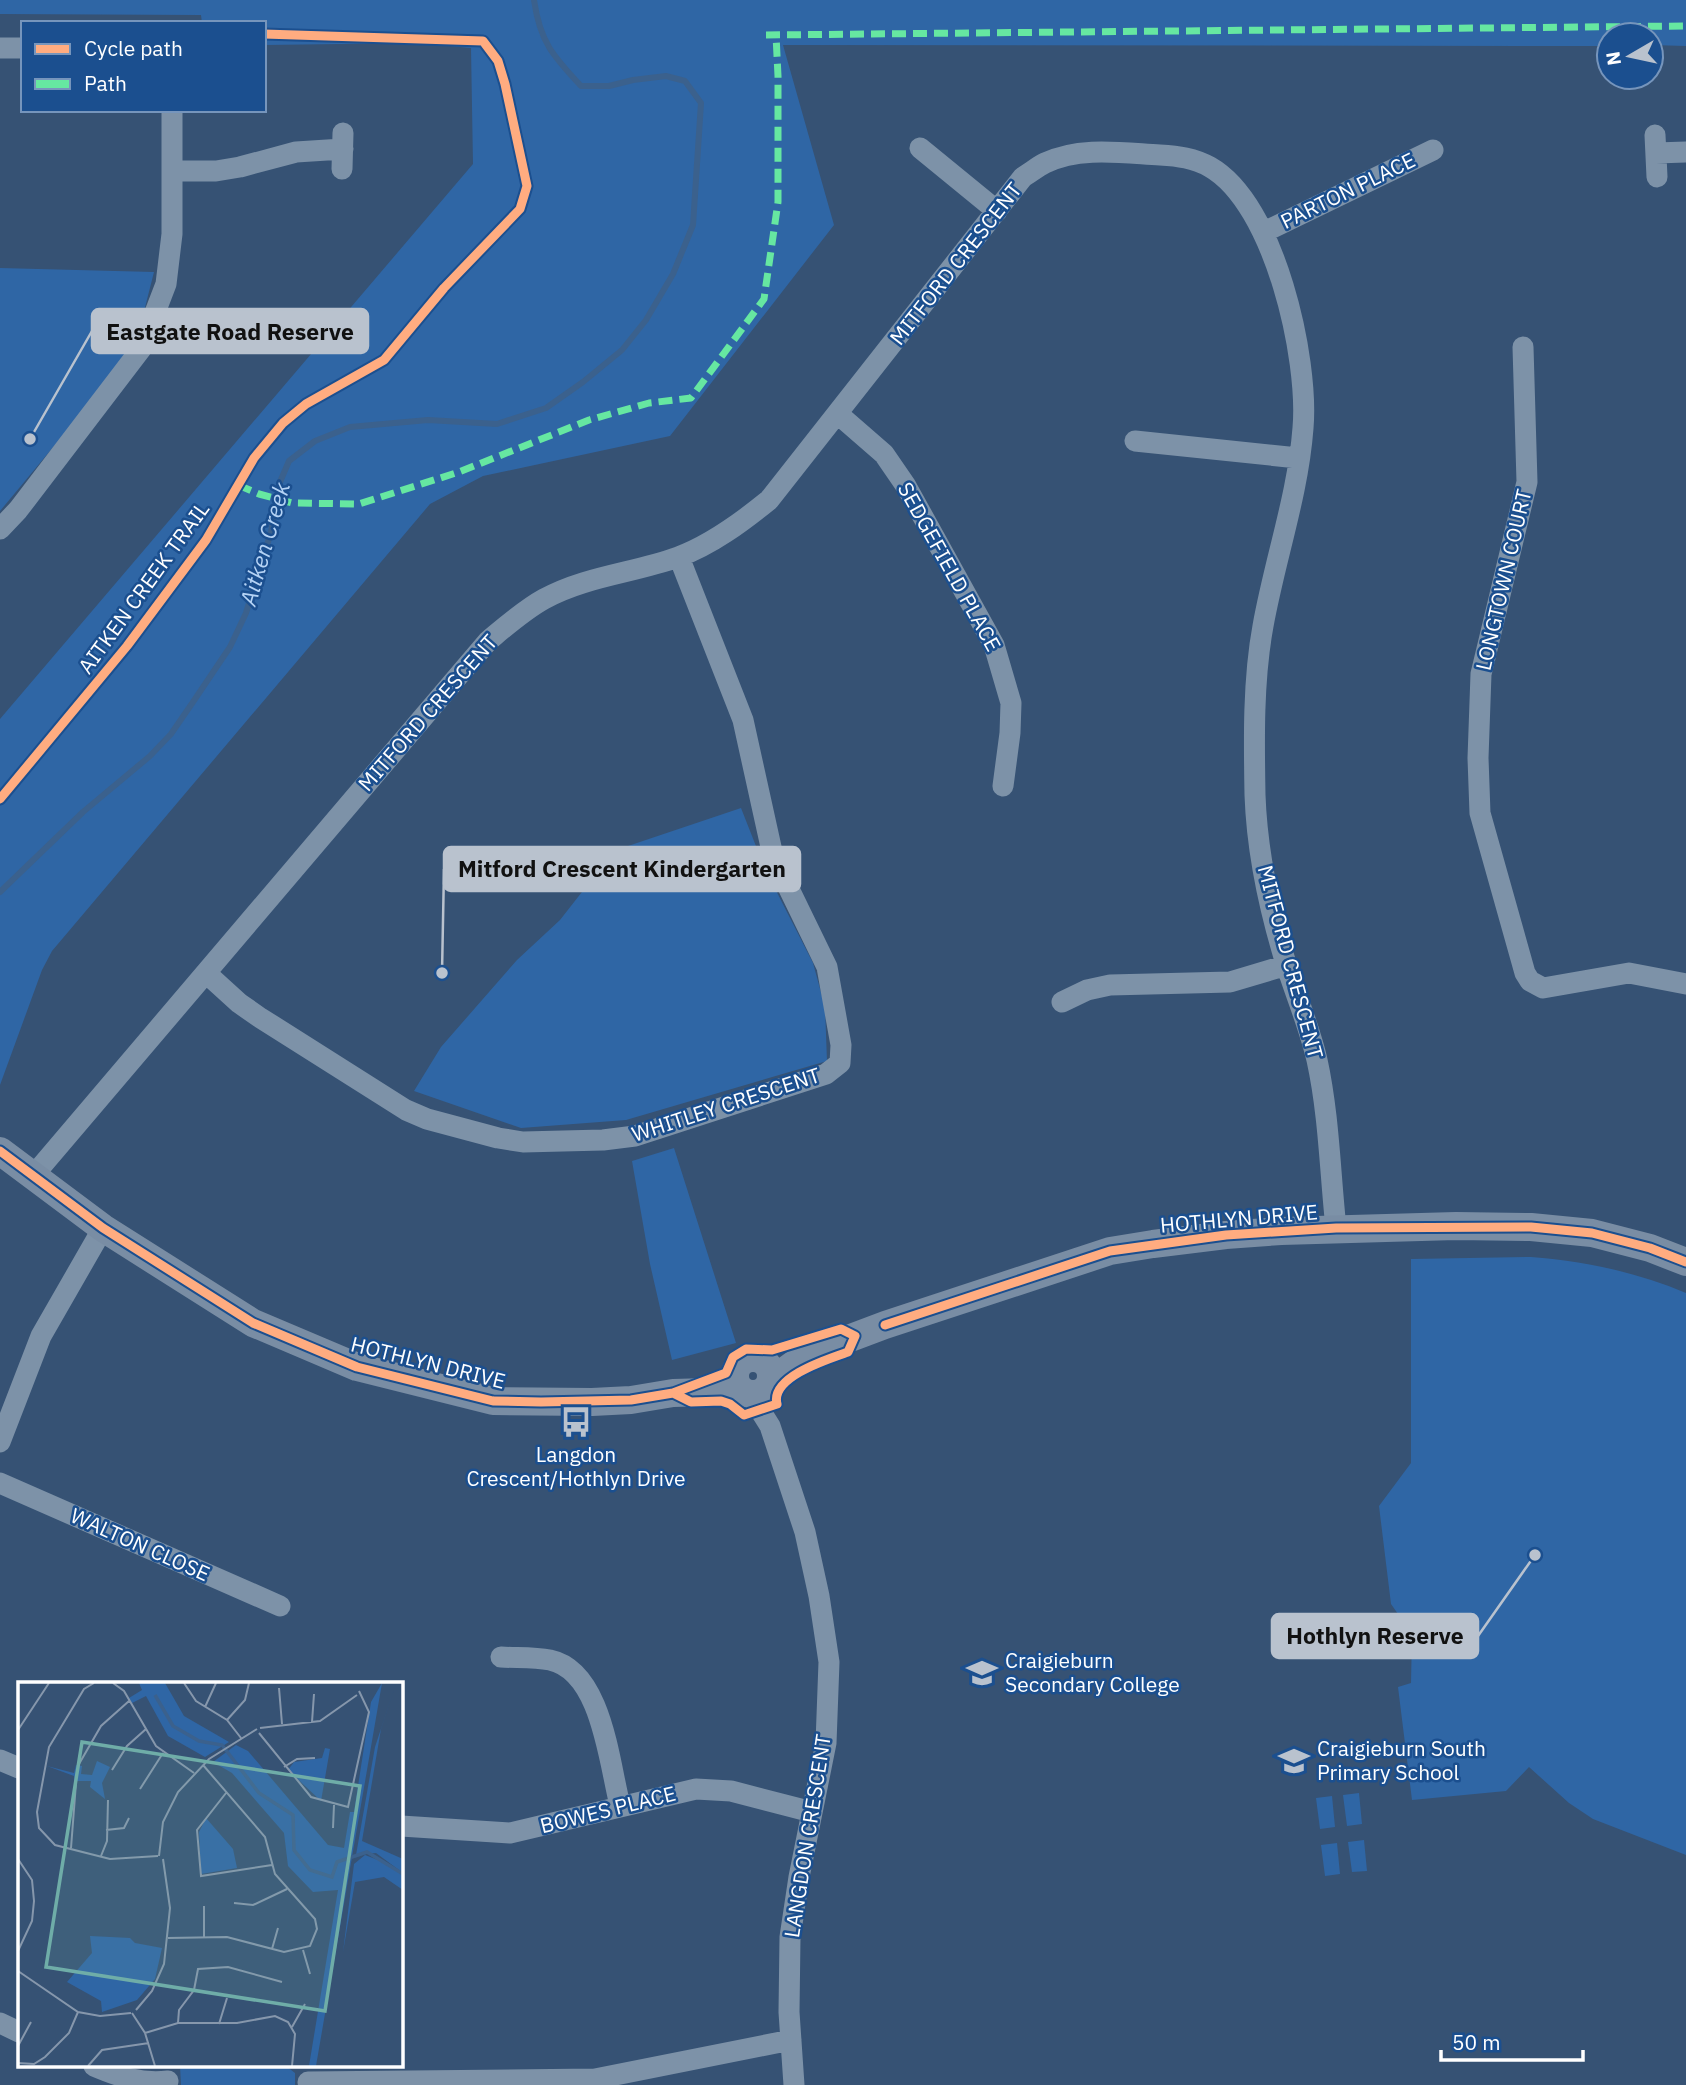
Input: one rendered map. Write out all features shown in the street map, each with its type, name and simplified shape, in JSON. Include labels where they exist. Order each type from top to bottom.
[{"type":"street","points":[[0,48],[21,48]]},
{"type":"street","points":[[0,529],[18,510],[141,349],[166,284],[172,234],[172,112]]},
{"type":"street","points":[[1657,177],[1656,144],[1686,152]]},
{"type":"street","points":[[920,148],[997,211]]},
{"type":"street","name":"PARTON PLACE","points":[[1264,232],[1433,149]]},
{"type":"street","points":[[172,171],[216,171],[296,152],[343,150]]},
{"type":"street","name":"MITFORD CRESCENT","points":[[33,1176],[488,640],[545,598],[601,577],[679,556],[741,523],[769,500],[1023,177],[1045,163],[1071,154],[1096,152],[1183,156],[1211,167],[1232,185],[1264,232],[1279,271],[1301,363],[1305,392],[1303,430],[1290,513],[1262,628],[1257,691],[1255,797],[1262,864],[1287,965],[1317,1060],[1328,1125],[1336,1228]]},
{"type":"street","name":"LONGTOWN COURT","points":[[1523,348],[1527,482],[1481,674],[1478,758],[1480,813],[1525,972],[1531,981],[1543,988],[1558,987],[1629,972],[1686,984]]},
{"type":"street","name":"SEDGEFIELD PLACE","points":[[838,414],[884,454],[906,486],[994,645],[1011,703],[1003,786]]},
{"type":"street","points":[[1135,441],[1298,458]]},
{"type":"street","name":"WHITLEY CRESCENT","points":[[206,973],[259,1017],[417,1116],[512,1140],[603,1140],[635,1136],[826,1074],[840,1063],[841,1045],[827,967],[773,856],[743,720],[679,556]]},
{"type":"street","points":[[1062,1002],[1087,990],[1110,985],[1230,982],[1287,965]]},
{"type":"street","name":"HOTHLYN DRIVE","points":[[0,1151],[103,1228],[253,1323],[357,1367],[493,1401],[631,1400],[755,1380],[793,1353],[808,1354],[885,1325],[1110,1251],[1226,1235],[1336,1228],[1531,1227],[1592,1233],[1650,1248],[1686,1262]]},
{"type":"street","points":[[0,1441],[41,1336],[103,1228]]},
{"type":"street","name":"LANGDON CRESCENT","points":[[755,1380],[805,1532],[829,1662],[826,1743],[790,1937],[788,1984],[794,2085]]},
{"type":"street","name":"WALTON CLOSE","points":[[0,1483],[280,1606]]},
{"type":"street","points":[[500,1657],[550,1660],[573,1671],[580,1679],[595,1705],[620,1805]]},
{"type":"street","points":[[0,1760],[18,1768]]},
{"type":"street","name":"BOWES PLACE","points":[[402,1826],[510,1833],[695,1789],[732,1791],[812,1812]]},
{"type":"street","points":[[0,2023],[18,2032]]},
{"type":"street","points":[[308,2082],[595,2079],[791,2040]]},
{"type":"street","points":[[98,2068],[123,2079],[147,2083],[168,2081]]},
{"type":"shaded area","points":[[0,0],[1686,0],[1686,46],[1665,45],[1665,21],[1595,21],[1595,46],[783,45],[834,225],[670,436],[483,476],[430,504],[52,951],[42,970],[0,1085],[0,719],[473,164],[471,48],[419,43],[266,45],[266,21],[202,21],[201,15],[0,14]]},
{"type":"shaded area","points":[[0,268],[154,272],[138,335],[119,368],[0,511]]},
{"type":"shaded area","points":[[741,808],[765,869],[813,963],[825,1007],[827,1061],[626,1120],[521,1128],[414,1091],[441,1047],[517,960],[560,920],[607,860],[625,847]]},
{"type":"shaded area","points":[[674,1148],[736,1343],[672,1360],[650,1264],[632,1161]]},
{"type":"shaded area","points":[[1531,1257],[1610,1269],[1686,1293],[1686,1855],[1593,1819],[1569,1803],[1529,1767],[1506,1791],[1412,1800],[1398,1687],[1411,1683],[1412,1634],[1391,1604],[1379,1506],[1411,1463],[1411,1259]]},
{"type":"shaded area","points":[[1359,1793],[1362,1824],[1347,1826],[1343,1795]]},
{"type":"shaded area","points":[[1332,1796],[1335,1827],[1320,1829],[1316,1798]]},
{"type":"shaded area","points":[[1364,1840],[1367,1871],[1352,1872],[1348,1842]]},
{"type":"shaded area","points":[[1337,1843],[1340,1874],[1325,1876],[1321,1845]]},
{"type":"shaded area","points":[[180,2068],[289,2068],[295,2073],[295,2085],[181,2085]]},
{"type":"waterway","name":"Aitken Creek","points":[[0,892],[83,812],[150,756],[171,734],[230,647],[246,613],[271,532],[280,482],[289,461],[315,441],[350,427],[428,420],[497,424],[546,408],[622,350],[646,320],[673,274],[693,225],[701,103],[685,81],[666,76],[609,86],[581,86],[549,48],[540,27],[534,0]]},
{"type":"marked path","points":[[766,35],[1686,26]]},
{"type":"marked path","points":[[238,485],[292,503],[359,504],[459,472],[589,420],[649,403],[691,398],[764,299],[778,202],[776,35]]},
{"type":"cycle path","name":"AITKEN CREEK TRAIL","points":[[0,799],[127,646],[206,540],[254,458],[283,423],[306,404],[384,360],[444,288],[520,209],[527,186],[505,84],[498,61],[483,41],[266,34]]},
{"type":"cycle path","points":[[0,1151],[103,1228],[253,1323],[357,1367],[493,1401],[631,1400],[673,1393],[726,1373],[733,1357],[746,1349],[772,1350],[841,1329],[855,1336],[848,1352],[815,1364],[782,1385],[777,1394],[777,1404],[744,1415],[730,1404],[721,1401],[691,1402],[673,1393]]},
{"type":"cycle path","points":[[885,1325],[1110,1251],[1226,1235],[1336,1228],[1531,1227],[1592,1233],[1650,1248],[1686,1262]]},
{"type":"place","name":"Eastgate Road Reserve","points":[[30,439]]},
{"type":"place","name":"Mitford Crescent Kindergarten","points":[[442,973]]},
{"type":"place","name":"Langdon Crescent/Hothlyn Drive","points":[[576,1422]]},
{"type":"place","name":"Hothlyn Reserve","points":[[1535,1555]]},
{"type":"place","name":"Craigieburn Secondary College","points":[[982,1673]]},
{"type":"place","name":"Craigieburn South Primary School","points":[[1294,1761]]}]
